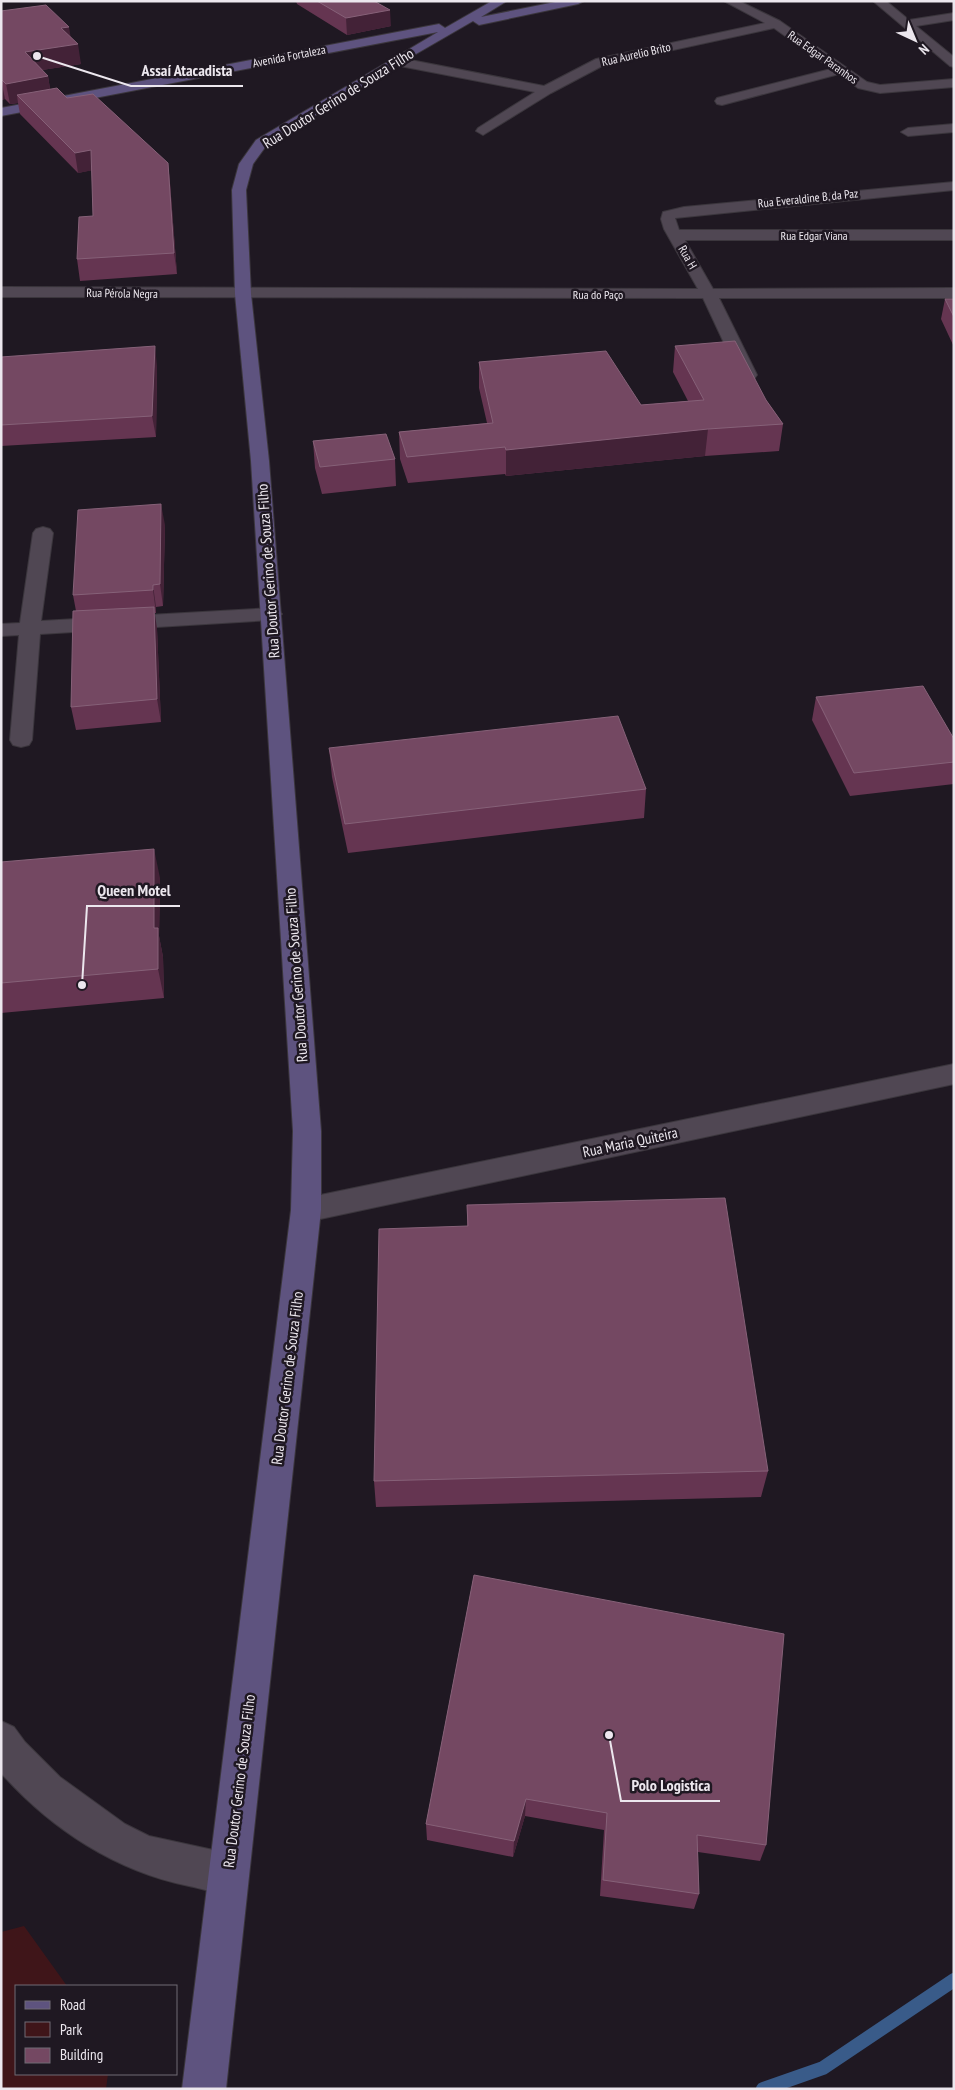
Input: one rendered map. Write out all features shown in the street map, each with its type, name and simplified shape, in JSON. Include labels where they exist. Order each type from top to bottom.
[{"type":"main road","name":"Rua Doutor Gerino de Souza Filho","points":[[204,2089],[227,1873],[306,1210],[308,1131],[260,461],[242,294],[239,190],[241,174],[248,156],[282,129],[405,55],[501,1]]},
{"type":"main road","name":"Avenida Fortaleza","points":[[1,112],[578,1]]},
{"type":"main road","points":[[380,38],[404,40],[405,55]]},
{"type":"street","name":"Rua Edgar Paranhos","points":[[730,1],[776,24],[863,85],[880,89],[954,83]]},
{"type":"street","points":[[879,1],[954,63]]},
{"type":"street","points":[[906,24],[954,16]]},
{"type":"street","name":"Rua Aurelio Brito","points":[[483,131],[546,90],[600,62],[776,24]]},
{"type":"street","points":[[935,47],[954,45]]},
{"type":"street","points":[[405,55],[546,90]]},
{"type":"street","points":[[722,101],[841,70]]},
{"type":"street","points":[[908,132],[954,128]]},
{"type":"street","name":"Rua Everaldine B. da Paz","points":[[667,219],[671,213],[684,210],[954,186]]},
{"type":"street","name":"Rua H","points":[[667,219],[710,294],[755,390]]},
{"type":"street","name":"Rua Edgar Viana","points":[[675,235],[954,235]]},
{"type":"street","name":"Rua Pérola Negra","points":[[1,292],[242,294]]},
{"type":"street","name":"Rua do Paço","points":[[242,294],[954,293]]},
{"type":"street","points":[[21,740],[30,628],[43,533]]},
{"type":"street","points":[[1,630],[272,614]]},
{"type":"street","name":"Rua Maria Quiteira","points":[[306,1210],[954,1074]]},
{"type":"street","points":[[1,1740],[44,1790],[97,1830],[148,1856],[227,1873]]},
{"type":"green space","points":[[24,1926],[66,1985],[15,1985],[15,2075],[108,2075],[106,2089],[1,2089],[1,1932]]},
{"type":"building","points":[[317,1],[374,1],[390,10],[346,18]]},
{"type":"building","points":[[46,5],[69,27],[61,28],[78,44],[25,52],[48,76],[6,84],[1,79],[1,11]]},
{"type":"building","points":[[57,88],[67,98],[93,94],[168,163],[174,253],[77,259],[79,217],[93,216],[91,150],[75,153],[17,95]]},
{"type":"building","points":[[945,299],[954,299],[954,317]]},
{"type":"building","points":[[735,341],[766,400],[783,424],[708,429],[506,450],[505,447],[407,457],[399,432],[493,423],[479,362],[606,351],[641,405],[704,400],[675,346]]},
{"type":"building","points":[[155,346],[152,416],[1,425],[1,357]]},
{"type":"building","points":[[386,434],[395,459],[320,467],[313,441]]},
{"type":"building","points":[[161,504],[160,584],[153,585],[153,590],[73,595],[78,510]]},
{"type":"building","points":[[154,607],[157,699],[71,707],[73,611]]},
{"type":"building","points":[[923,686],[954,739],[954,762],[854,773],[816,697]]},
{"type":"building","points":[[618,716],[646,789],[345,824],[329,748]]},
{"type":"building","points":[[154,849],[154,928],[158,928],[158,969],[1,983],[1,862]]},
{"type":"building","points":[[725,1198],[768,1471],[374,1481],[379,1229],[468,1226],[467,1205]]},
{"type":"building","points":[[474,1575],[784,1634],[766,1845],[697,1835],[699,1894],[603,1880],[607,1813],[526,1799],[514,1841],[426,1824]]},
{"type":"waterway","points":[[763,2089],[823,2068],[954,1980]]},
{"type":"place","name":"Assaí Atacadista","points":[[37,56]]},
{"type":"place","name":"Queen Motel","points":[[82,985]]},
{"type":"place","name":"Polo Logistica","points":[[609,1735]]}]
